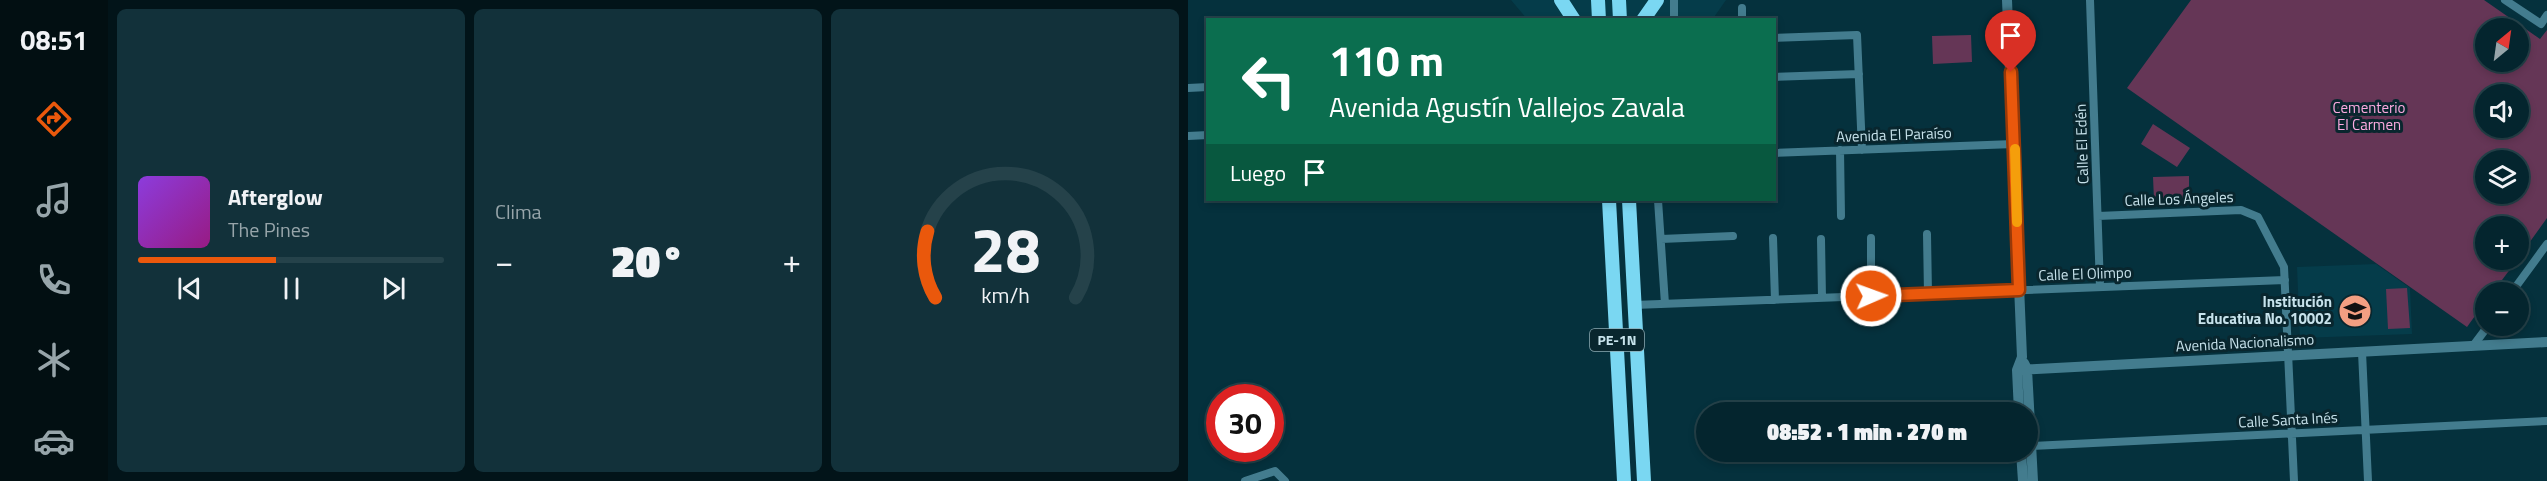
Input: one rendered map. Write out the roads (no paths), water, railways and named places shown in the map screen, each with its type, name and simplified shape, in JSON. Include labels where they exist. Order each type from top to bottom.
[{"type":"highway","points":[[1561,0],[1573,18]]},
{"type":"highway","points":[[1598,0],[1599,18]]},
{"type":"highway","points":[[1619,0],[1620,18]]},
{"type":"highway","points":[[1644,18],[1657,0]]},
{"type":"highway","name":"PE-1N","points":[[1609,201],[1624,481]]},
{"type":"highway","name":"PE-1N","points":[[1629,201],[1644,481]]},
{"type":"street","points":[[1674,0],[1674,18]]},
{"type":"street","points":[[2007,0],[2024,402]]},
{"type":"street","name":"Calle El Edén","points":[[2090,0],[2100,287]]},
{"type":"street","points":[[2505,0],[2541,24],[2547,15]]},
{"type":"street","points":[[1742,8],[1742,18]]},
{"type":"street","points":[[1776,38],[1857,35],[1862,150]]},
{"type":"street","points":[[1776,77],[1859,74]]},
{"type":"street","points":[[1188,88],[1206,87]]},
{"type":"street","points":[[1188,136],[1206,135]]},
{"type":"street","name":"Avenida El Paraíso","points":[[1776,153],[2014,144]]},
{"type":"street","points":[[1840,150],[1841,216]]},
{"type":"street","points":[[1658,201],[1665,304]]},
{"type":"street","name":"Calle Los Ángeles","points":[[2098,216],[2249,212],[2258,217],[2284,267],[2294,481]]},
{"type":"street","points":[[1927,234],[1928,294]]},
{"type":"street","points":[[1661,239],[1733,236]]},
{"type":"street","points":[[1773,238],[1776,300]]},
{"type":"street","points":[[1871,238],[1871,296]]},
{"type":"street","points":[[1821,239],[1822,298]]},
{"type":"street","points":[[2519,282],[2547,244]]},
{"type":"street","name":"Calle El Olimpo","points":[[1635,305],[2285,280]]},
{"type":"street","points":[[2473,346],[2480,336]]},
{"type":"street","name":"Avenida Nacionalismo","points":[[2022,370],[2547,342]]},
{"type":"street","points":[[2361,352],[2368,481]]},
{"type":"street","points":[[2020,402],[2022,370]]},
{"type":"street","name":"Calle Santa Inés","points":[[2038,448],[2547,421]]},
{"type":"street","points":[[2023,481],[2025,462]]},
{"type":"street","points":[[2029,462],[2033,481]]},
{"type":"street","points":[[1245,481],[1275,471],[1285,481]]},
{"type":"place","name":"Institución Educativa No. 10002","points":[[2355,311]]},
{"type":"park label","name":"Cementerio El Carmen","points":[[2369,116]]}]
